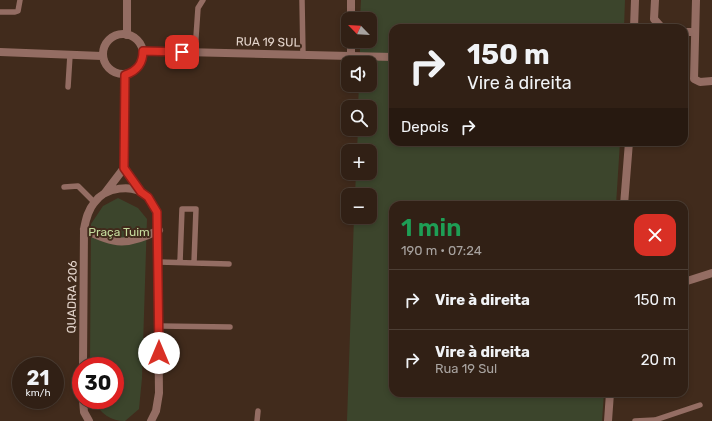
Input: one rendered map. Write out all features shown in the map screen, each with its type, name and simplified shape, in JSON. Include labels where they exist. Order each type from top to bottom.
[{"type":"street","points":[[127,0],[127,35]]},
{"type":"street","points":[[351,0],[351,12]]},
{"type":"street","points":[[634,24],[635,0]]},
{"type":"street","points":[[655,0],[654,18],[659,24]]},
{"type":"street","points":[[696,0],[694,79],[700,82],[712,81]]},
{"type":"street","points":[[688,32],[695,32]]},
{"type":"street","points":[[127,35],[137,40],[143,51],[140,64],[131,73],[125,75],[112,72],[107,68],[102,56],[106,44],[115,36],[127,35]]},
{"type":"street","points":[[351,48],[351,56]]},
{"type":"street","name":"RUA 19 SUL","points":[[143,51],[351,56]]},
{"type":"street","points":[[0,52],[102,56]]},
{"type":"street","name":"RUA 19 SUL","points":[[377,57],[389,57]]},
{"type":"street","points":[[125,75],[124,168],[141,192],[148,197],[157,212],[159,230],[159,393],[156,411],[151,421]]},
{"type":"street","points":[[624,201],[629,146]]},
{"type":"street","name":"QUADRA 206","points":[[83,357],[84,229],[86,217],[94,202],[105,193],[124,168]]},
{"type":"street","name":"QUADRA 206","points":[[105,193],[124,188],[141,192]]},
{"type":"street","points":[[84,229],[102,239],[116,242],[129,242],[142,239],[159,230]]},
{"type":"street","points":[[688,281],[712,273]]},
{"type":"street","points":[[608,421],[610,397]]},
{"type":"street","points":[[84,409],[89,421]]},
{"type":"lane","points":[[0,12],[18,11],[20,0]]},
{"type":"lane","points":[[195,52],[198,8],[203,0]]},
{"type":"lane","points":[[302,0],[303,55]]},
{"type":"lane","points":[[68,87],[70,55]]},
{"type":"lane","points":[[64,187],[78,186],[94,202]]},
{"type":"lane","points":[[180,262],[182,209],[196,209],[194,263]]},
{"type":"lane","points":[[159,262],[229,264]]},
{"type":"lane","points":[[159,326],[230,327]]},
{"type":"lane","points":[[635,421],[655,420],[700,405]]},
{"type":"lane","points":[[257,421],[258,411]]},
{"type":"green space","points":[[361,0],[625,0],[624,24],[389,24],[389,146],[620,146],[616,201],[389,201],[389,397],[604,397],[602,421],[347,421],[354,224],[377,224],[377,188],[355,188],[356,180],[377,180],[377,144],[357,144],[358,136],[377,136],[377,100],[358,100],[359,92],[377,92],[377,56],[360,56],[360,48],[377,48],[377,12],[360,12]]},
{"type":"green space","name":"Praça Tuim","points":[[118,198],[138,208],[147,219],[142,378],[139,409],[125,421],[115,420],[106,416],[99,409],[124,409],[124,357],[90,357],[91,224],[103,206]]},
{"type":"route","points":[[159,353],[159,230],[157,212],[148,197],[141,192],[124,168],[125,75],[131,73],[140,64],[143,58],[143,51],[182,52]]}]
